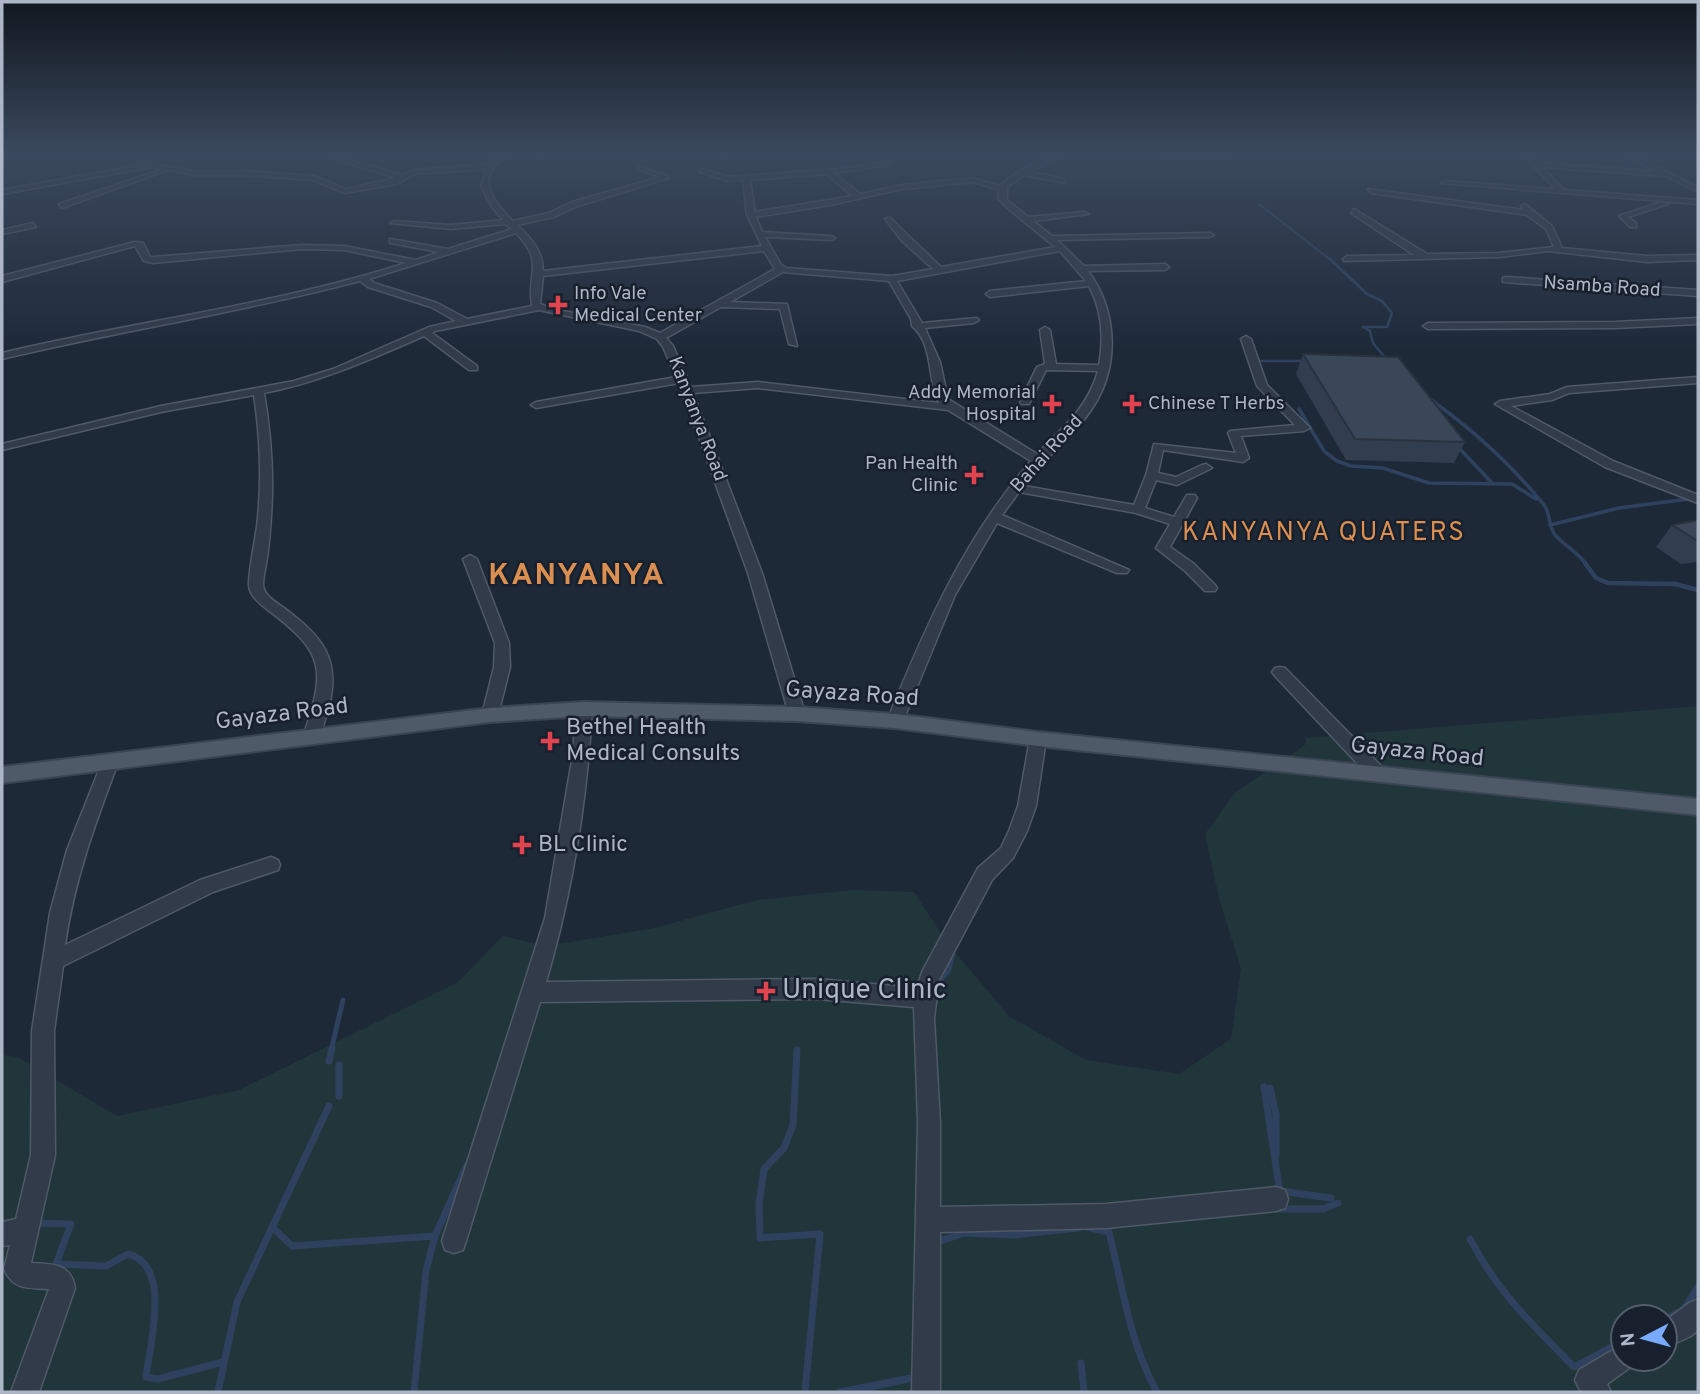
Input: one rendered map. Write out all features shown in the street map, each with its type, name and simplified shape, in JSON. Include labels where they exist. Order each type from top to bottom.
[{"type":"main road","name":"Gayaza Road","points":[[2,775],[490,715],[584,709],[797,714],[895,721],[1038,739],[1698,807]]},
{"type":"street","points":[[2,447],[160,409],[259,393],[322,376],[425,332],[539,307],[535,301],[539,262],[533,247],[507,220]]},
{"type":"street","points":[[2,356],[82,337],[255,306],[451,252],[510,225],[530,220]]},
{"type":"street","points":[[754,220],[780,269]]},
{"type":"street","points":[[890,220],[905,239],[939,270]]},
{"type":"street","name":"Bahai Road","points":[[895,721],[956,580],[995,517],[1038,460],[1077,424],[1099,387],[1106,351],[1102,305],[1081,269],[1062,248],[1027,220]]},
{"type":"street","points":[[1367,220],[1424,256]]},
{"type":"street","points":[[1539,220],[1549,228],[1559,250]]},
{"type":"street","points":[[1628,220],[1633,225]]},
{"type":"street","points":[[394,223],[451,227],[510,225]]},
{"type":"street","points":[[2,232],[33,225]]},
{"type":"street","points":[[760,233],[831,237]]},
{"type":"street","points":[[1051,238],[1210,235]]},
{"type":"street","points":[[393,241],[451,252]]},
{"type":"street","points":[[2,279],[135,244],[139,245],[147,259],[153,260],[302,247],[344,248],[416,262]]},
{"type":"street","points":[[539,274],[767,248]]},
{"type":"street","points":[[660,337],[780,269],[816,275],[892,279],[1062,248]]},
{"type":"street","points":[[1347,259],[1489,256],[1534,249],[1647,259],[1698,258]]},
{"type":"street","points":[[1081,269],[1166,267]]},
{"type":"street","points":[[362,278],[371,285],[434,305],[465,322]]},
{"type":"street","points":[[892,279],[907,301],[936,365],[941,398],[948,407],[1038,460]]},
{"type":"street","name":"Nsamba Road","points":[[1506,280],[1698,293]]},
{"type":"street","points":[[990,294],[1090,283]]},
{"type":"street","points":[[717,304],[784,306],[794,344]]},
{"type":"street","name":"Kanyanya Road","points":[[539,307],[642,329],[660,337],[668,346],[755,573],[797,714]]},
{"type":"street","points":[[917,326],[974,320]]},
{"type":"street","points":[[1428,326],[1615,325],[1698,321]]},
{"type":"street","points":[[1045,330],[1051,367]]},
{"type":"street","points":[[425,332],[473,369]]},
{"type":"street","points":[[1138,510],[1152,475],[1158,446],[1243,458],[1234,433],[1304,428],[1262,386],[1246,339]]},
{"type":"street","points":[[1025,402],[1041,369],[1104,368]]},
{"type":"street","points":[[1698,380],[1567,390],[1552,397],[1500,404],[1609,464],[1698,499]]},
{"type":"street","points":[[536,405],[685,385],[758,385],[948,407]]},
{"type":"street","points":[[259,393],[263,420],[266,509],[256,585],[257,591],[267,603],[304,632],[323,652],[327,680],[311,737]]},
{"type":"street","points":[[1152,475],[1177,481],[1206,468]]},
{"type":"street","points":[[1017,488],[1138,510],[1176,522]]},
{"type":"street","points":[[1191,498],[1163,548],[1189,567],[1210,589]]},
{"type":"street","points":[[995,517],[1122,570]]},
{"type":"street","points":[[470,559],[502,643],[502,667],[490,715]]},
{"type":"street","points":[[1280,671],[1378,774]]},
{"type":"street","points":[[454,1241],[555,918],[581,754],[584,709]]},
{"type":"street","points":[[926,1392],[929,1220],[925,998],[929,979],[985,874],[1007,853],[1018,831],[1027,806],[1038,739]]},
{"type":"street","points":[[24,1392],[49,1330],[62,1288],[61,1281],[55,1277],[22,1275],[17,1269],[43,1155],[42,1052],[52,961],[60,913],[76,850],[111,761]]},
{"type":"street","points":[[52,961],[207,886],[271,865]]},
{"type":"street","points":[[533,992],[817,989],[925,998]]},
{"type":"street","points":[[929,1220],[1106,1216],[1276,1199]]},
{"type":"street","points":[[2,1234],[27,1230]]},
{"type":"street","points":[[1679,1328],[1698,1312]]},
{"type":"street","points":[[1588,1388],[1609,1369]]},
{"type":"green space","points":[[1698,706],[1698,1392],[2,1392],[2,1055],[18,1057],[117,1116],[239,1090],[458,982],[503,936],[545,946],[654,928],[757,900],[853,890],[914,892],[948,944],[1009,1016],[1086,1060],[1179,1074],[1231,1039],[1241,969],[1219,898],[1205,834],[1235,793],[1305,745],[1306,738]]},
{"type":"building","points":[[1303,354],[1398,357],[1465,442],[1355,439]]},
{"type":"building","points":[[1698,520],[1698,541],[1672,525]]},
{"type":"waterway","points":[[1279,220],[1332,261]]},
{"type":"waterway","points":[[1330,259],[1367,294],[1382,301],[1392,313],[1387,327],[1363,327],[1370,331],[1373,343],[1387,360]]},
{"type":"waterway","points":[[1261,361],[1305,361]]},
{"type":"waterway","points":[[1430,399],[1476,435],[1518,475],[1546,509],[1550,525]]},
{"type":"waterway","points":[[1299,409],[1324,451],[1337,461],[1351,466],[1383,468],[1429,483],[1493,484]]},
{"type":"waterway","points":[[1458,447],[1493,484]]},
{"type":"waterway","points":[[1493,484],[1512,484],[1536,499]]},
{"type":"waterway","points":[[1550,525],[1619,508],[1688,499],[1698,503]]},
{"type":"waterway","points":[[1550,525],[1555,535],[1586,564]]},
{"type":"waterway","points":[[1585,563],[1596,578],[1608,583],[1675,584],[1698,590]]},
{"type":"waterway","points":[[937,984],[949,970],[953,952]]},
{"type":"waterway","points":[[331,1051],[343,1000]]},
{"type":"waterway","points":[[329,1061],[332,1049]]},
{"type":"waterway","points":[[797,1050],[793,1125],[784,1148],[764,1169],[759,1204],[760,1238],[820,1234],[805,1392]]},
{"type":"waterway","points":[[339,1065],[339,1096]]},
{"type":"waterway","points":[[1264,1087],[1280,1193]]},
{"type":"waterway","points":[[1270,1088],[1276,1114],[1276,1155]]},
{"type":"waterway","points":[[272,1227],[329,1106]]},
{"type":"waterway","points":[[435,1236],[466,1167]]},
{"type":"waterway","points":[[1280,1191],[1331,1198]]},
{"type":"waterway","points":[[1277,1209],[1323,1209],[1338,1203]]},
{"type":"waterway","points":[[34,1223],[71,1224],[56,1264],[106,1266],[128,1254],[142,1261],[150,1273],[155,1307],[146,1377],[158,1379],[223,1362]]},
{"type":"waterway","points":[[218,1392],[237,1302],[272,1227]]},
{"type":"waterway","points":[[272,1227],[292,1246],[435,1236]]},
{"type":"waterway","points":[[935,1243],[964,1233],[1013,1235],[1078,1228]]},
{"type":"waterway","points":[[1090,1228],[1109,1232],[1133,1334],[1157,1392]]},
{"type":"waterway","points":[[414,1392],[426,1271],[435,1236]]},
{"type":"waterway","points":[[1470,1239],[1504,1292],[1574,1367],[1609,1348]]},
{"type":"waterway","points":[[1684,1309],[1698,1287]]},
{"type":"waterway","points":[[1081,1363],[1084,1392]]},
{"type":"waterway","points":[[839,1392],[917,1377],[848,1392]]},
{"type":"place","name":"Info Vale Medical Center","points":[[558,305]]},
{"type":"place","name":"Addy Memorial Hospital","points":[[1052,404]]},
{"type":"place","name":"Chinese T Herbs","points":[[1132,404]]},
{"type":"place","name":"Pan Health Clinic","points":[[974,475]]},
{"type":"place","name":"Bethel Health Medical Consults","points":[[550,741]]},
{"type":"place","name":"BL Clinic","points":[[522,845]]},
{"type":"place","name":"Unique Clinic","points":[[766,991]]},
{"type":"district","name":"KANYANYA QUATERS","points":[[1324,533]]},
{"type":"district","name":"KANYANYA","points":[[577,576]]}]
